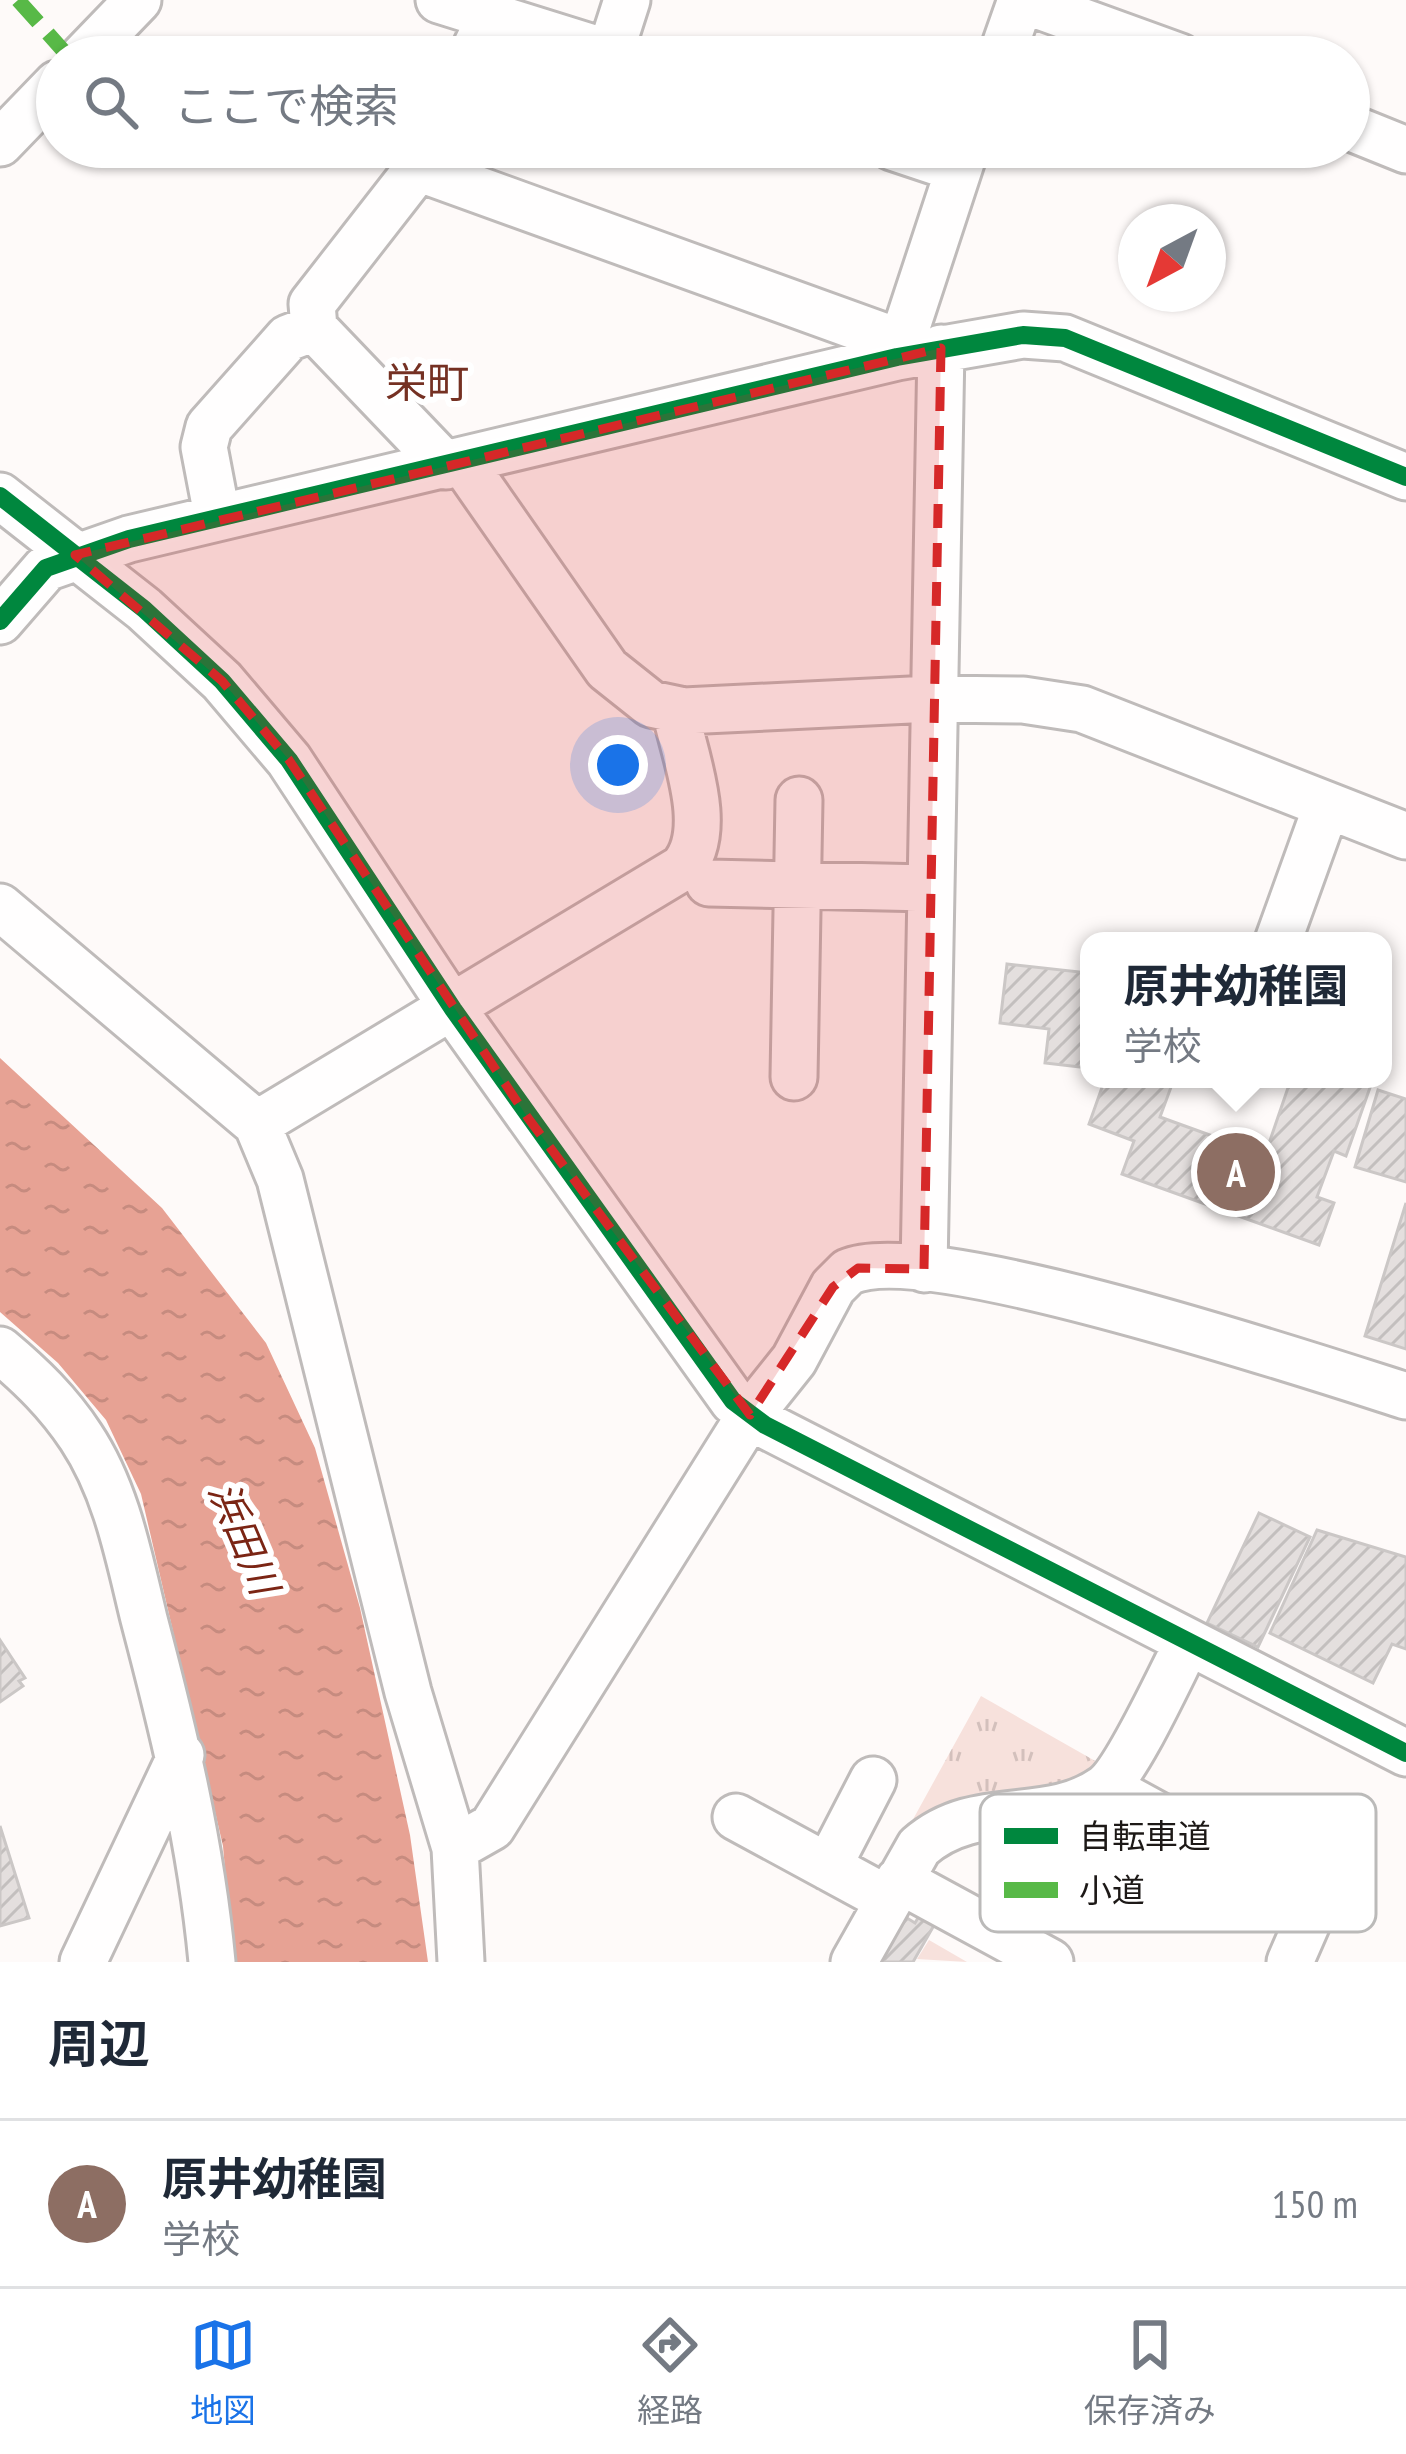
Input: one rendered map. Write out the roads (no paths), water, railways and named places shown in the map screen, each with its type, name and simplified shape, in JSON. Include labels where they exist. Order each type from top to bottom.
[{"type":"street","points":[[103,36],[138,0]]},
{"type":"street","points":[[439,0],[555,36]]},
{"type":"street","points":[[620,36],[627,0]]},
{"type":"street","points":[[1008,36],[1022,0],[1135,18]]},
{"type":"street","points":[[481,36],[490,16]]},
{"type":"street","points":[[6,125],[36,101]]},
{"type":"street","points":[[1370,135],[1406,150]]},
{"type":"street","points":[[415,168],[312,304],[314,328],[455,465],[608,669],[650,704],[675,710],[1023,700],[1082,709],[1406,836]]},
{"type":"street","points":[[449,168],[913,349]]},
{"type":"street","points":[[924,1269],[932,700],[913,349],[959,168]]},
{"type":"street","points":[[217,515],[204,447],[209,428],[288,338],[314,328]]},
{"type":"street","points":[[0,621],[46,568],[75,555],[217,515],[455,465],[913,349],[1023,334],[1065,338],[1406,477]]},
{"type":"street","points":[[0,496],[222,681],[290,760],[453,1009],[692,1345],[750,1415],[1406,1754]]},
{"type":"street","points":[[257,1124],[667,878],[693,856],[698,825],[675,710]]},
{"type":"street","points":[[794,1077],[799,800]]},
{"type":"street","points":[[1281,932],[1327,805]]},
{"type":"street","points":[[709,883],[928,888]]},
{"type":"street","points":[[0,907],[257,1124],[280,1179],[408,1692],[455,1848],[461,1962]]},
{"type":"street","points":[[455,1848],[492,1827],[750,1415],[794,1360],[833,1287],[848,1272],[924,1269],[1125,1311],[1406,1396]]},
{"type":"street","points":[[0,1350],[46,1389],[71,1423],[117,1512],[181,1756],[203,1869],[212,1962]]},
{"type":"street","points":[[1087,1794],[1106,1786],[1188,1642]]},
{"type":"street","points":[[83,1962],[181,1756]]},
{"type":"street","points":[[828,1867],[873,1780]]},
{"type":"street","points":[[1106,1786],[1120,1794]]},
{"type":"street","points":[[736,1817],[828,1867],[894,1890],[980,1930]]},
{"type":"street","points":[[854,1962],[919,1847],[950,1825],[980,1820]]},
{"type":"street","points":[[985,1932],[1050,1962]]},
{"type":"street","points":[[1290,1962],[1303,1932]]},
{"type":"water","name":"浜田川","points":[[0,1058],[162,1208],[266,1343],[315,1448],[360,1608],[410,1835],[428,1962],[233,1962],[223,1846],[141,1494],[106,1420],[58,1363],[0,1312]]},
{"type":"place","name":"原井幼稚園","points":[[1236,1172]]},
{"type":"district","name":"栄町","points":[[427,383]]}]
